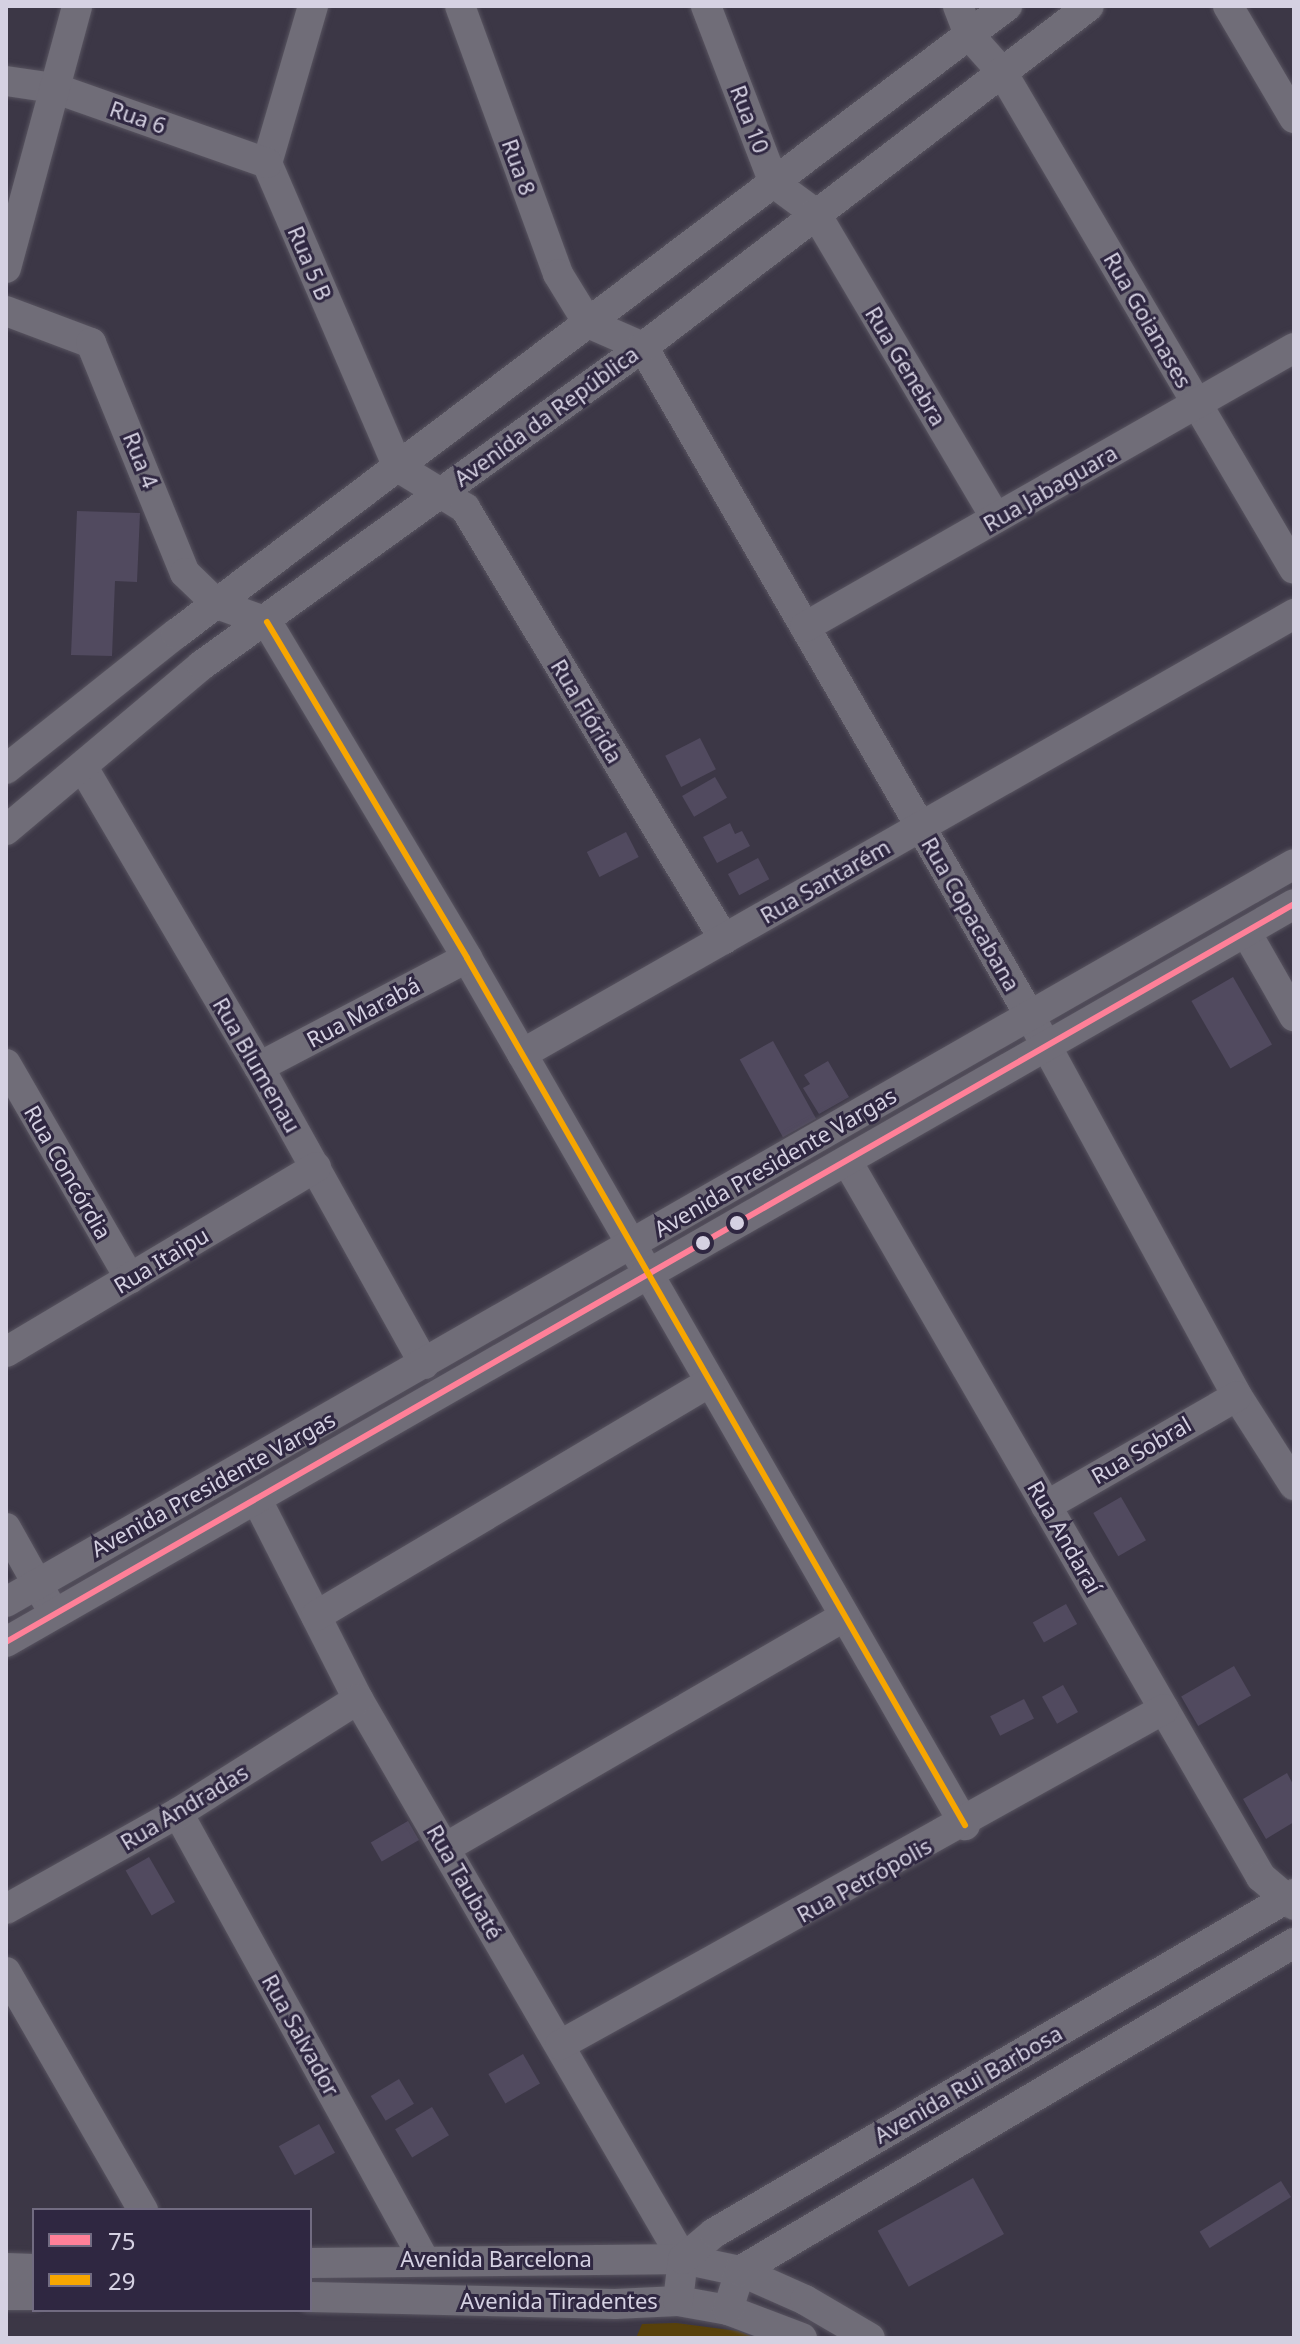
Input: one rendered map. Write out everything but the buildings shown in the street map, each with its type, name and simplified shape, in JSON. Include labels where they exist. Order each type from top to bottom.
[{"type":"street","points":[[6,268],[77,6]]},
{"type":"street","points":[[267,163],[313,6]]},
{"type":"street","name":"Rua 8","points":[[460,6],[558,274],[588,323]]},
{"type":"street","name":"Rua 10","points":[[706,6],[774,183]]},
{"type":"street","points":[[958,6],[969,35]]},
{"type":"street","points":[[6,769],[217,604],[1007,6]]},
{"type":"street","name":"Avenida da República","points":[[6,830],[84,769],[202,665],[267,622],[443,490],[643,347],[1089,6]]},
{"type":"street","points":[[1228,6],[1294,118]]},
{"type":"street","name":"Rua Goianases","points":[[969,35],[1002,72],[1294,569]]},
{"type":"street","name":"Rua 6","points":[[6,81],[54,88],[267,163]]},
{"type":"street","name":"Rua 5 B","points":[[267,163],[398,467]]},
{"type":"street","points":[[774,183],[816,214]]},
{"type":"street","name":"Rua Genebra","points":[[816,214],[996,518]]},
{"type":"street","name":"Rua 4","points":[[6,311],[91,343],[98,352],[185,573],[217,604],[267,622]]},
{"type":"street","points":[[588,323],[643,347]]},
{"type":"street","name":"Rua Copacabana","points":[[643,347],[1030,1016],[1237,1396],[1294,1485]]},
{"type":"street","name":"Rua Jabaguara","points":[[805,627],[1294,348]]},
{"type":"street","points":[[398,467],[443,490]]},
{"type":"street","name":"Rua Flórida","points":[[443,490],[465,508],[724,939]]},
{"type":"street","name":"Rua Santarém","points":[[522,1054],[1294,614]]},
{"type":"street","points":[[267,622],[467,958],[965,1825]]},
{"type":"street","name":"Rua Blumenau","points":[[84,769],[259,1067],[424,1364]]},
{"type":"street","name":"Avenida Presidente Vargas","points":[[6,1602],[1294,864]]},
{"type":"street","name":"Avenida Presidente Vargas","points":[[6,1642],[1294,904]]},
{"type":"street","points":[[1246,932],[1294,1016]]},
{"type":"street","name":"Rua Marabá","points":[[259,1067],[467,958]]},
{"type":"street","name":"Rua Concórdia","points":[[6,1064],[130,1279]]},
{"type":"street","name":"Rua Andaraí","points":[[847,1161],[1261,1877],[1292,1899]]},
{"type":"street","name":"Rua Itaipu","points":[[6,1352],[316,1167]]},
{"type":"street","points":[[316,1616],[710,1382]]},
{"type":"street","name":"Rua Sobral","points":[[1046,1506],[1237,1396]]},
{"type":"street","name":"Rua Taubaté","points":[[257,1500],[358,1699],[683,2259]]},
{"type":"street","points":[[6,1528],[53,1614]]},
{"type":"street","points":[[445,1848],[845,1616]]},
{"type":"street","name":"Rua Andradas","points":[[6,1909],[178,1813],[358,1699]]},
{"type":"street","name":"Rua Petrópolis","points":[[560,2045],[965,1825],[1164,1709]]},
{"type":"street","name":"Rua Salvador","points":[[178,1813],[423,2258]]},
{"type":"street","name":"Avenida Rui Barbosa","points":[[683,2259],[714,2233],[1292,1899]]},
{"type":"street","name":"Avenida Rui Barbosa","points":[[740,2271],[1294,1943]]},
{"type":"street","points":[[6,1972],[142,2208]]},
{"type":"street","name":"Avenida Barcelona","points":[[312,2263],[423,2258],[683,2259]]},
{"type":"street","points":[[678,2301],[683,2259],[740,2271],[805,2300],[870,2338]]},
{"type":"street","points":[[6,2268],[32,2269]]},
{"type":"street","points":[[728,2310],[740,2271]]},
{"type":"street","points":[[6,2295],[32,2295]]},
{"type":"street","name":"Avenida Tiradentes","points":[[312,2297],[615,2304],[678,2301],[728,2310],[799,2337]]},
{"type":"shaded area","points":[[676,2323],[738,2331],[756,2338],[636,2338],[642,2324]]},
{"type":"transit line","name":"29","points":[[267,622],[467,958],[965,1825]]},
{"type":"transit line","name":"75","points":[[6,1642],[1294,904]]}]
